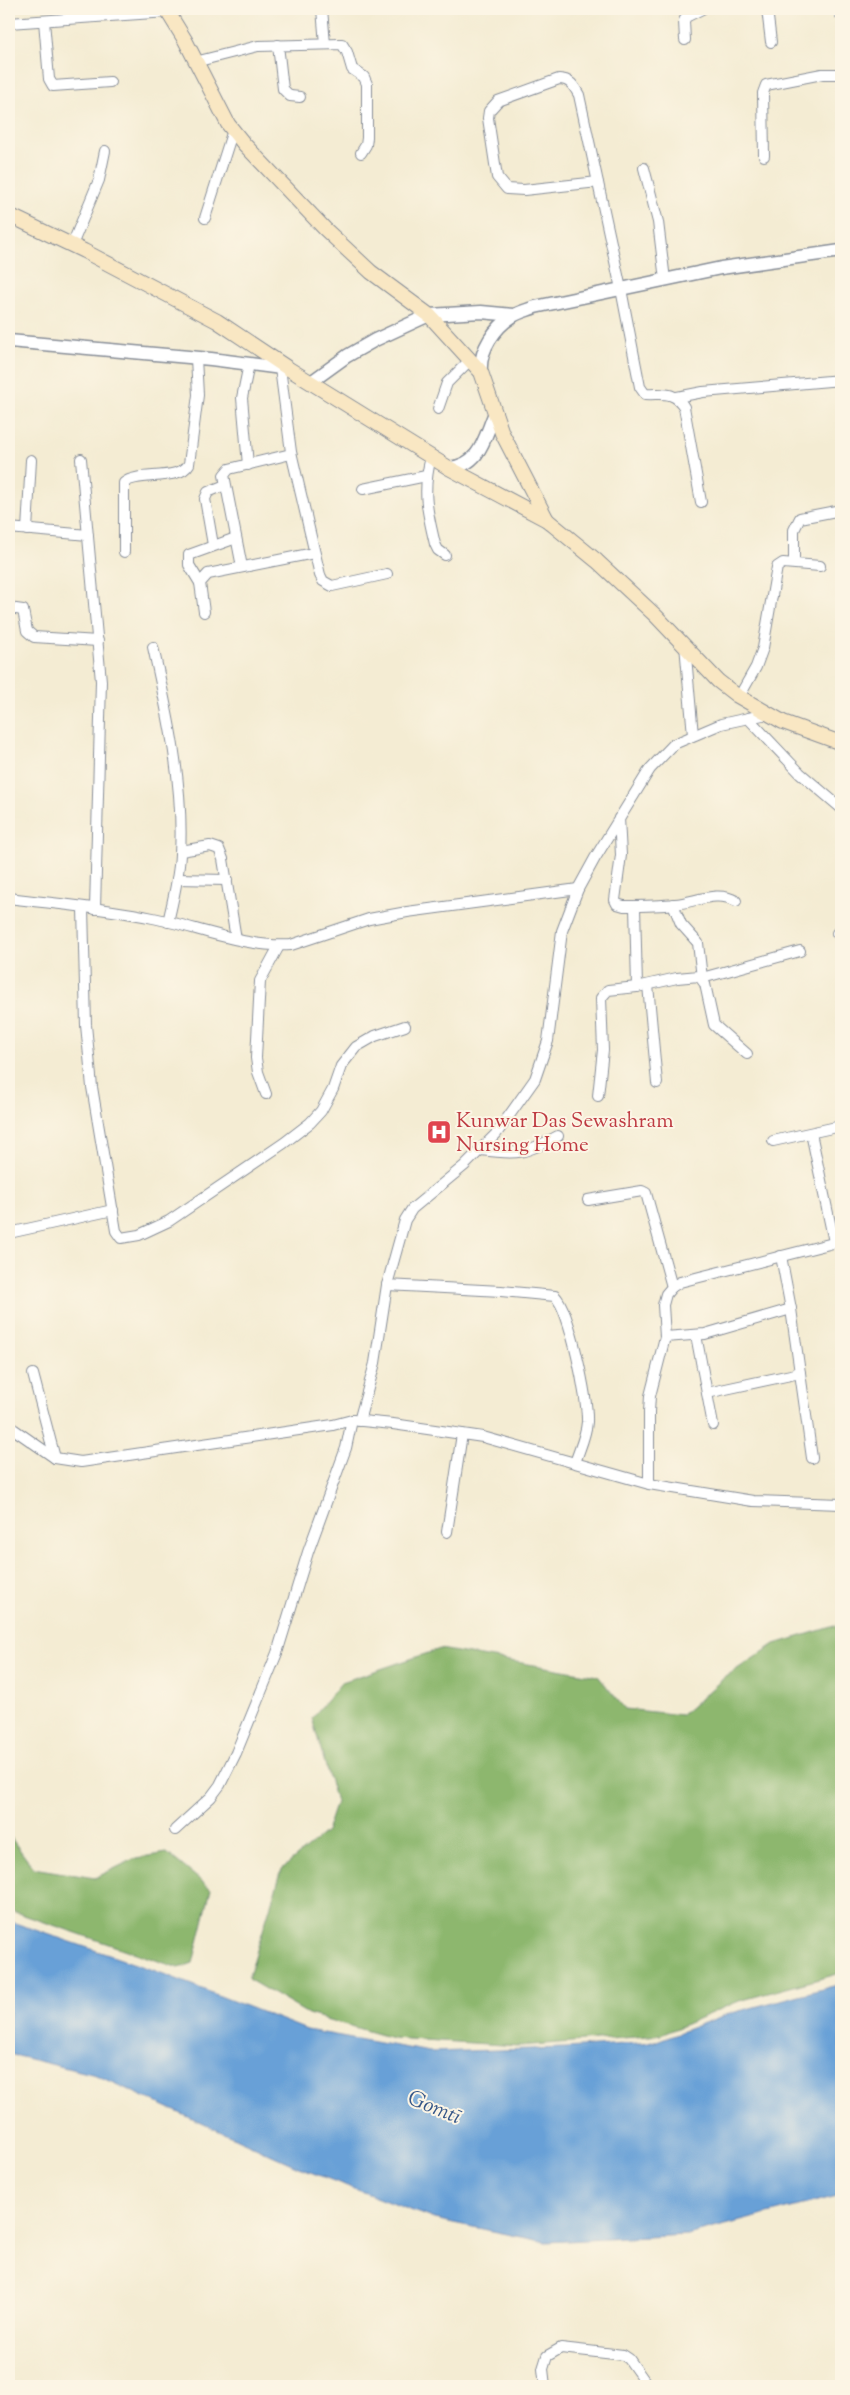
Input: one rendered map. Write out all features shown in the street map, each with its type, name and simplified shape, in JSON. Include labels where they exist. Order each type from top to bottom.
[{"type":"main road","points":[[167,10],[185,40],[232,130],[325,229],[371,272],[429,315],[481,372],[513,457],[547,520]]},
{"type":"main road","points":[[9,215],[72,245],[217,321],[285,368],[311,382],[449,468],[547,520],[597,561],[685,645],[718,681],[767,714],[841,743]]},
{"type":"street","points":[[322,9],[325,44]]},
{"type":"street","points":[[685,40],[684,21],[686,17],[702,9]]},
{"type":"street","points":[[767,9],[771,42]]},
{"type":"street","points":[[9,23],[167,10]]},
{"type":"street","points":[[44,20],[49,79],[53,86],[110,82]]},
{"type":"street","points":[[195,62],[236,50],[336,43],[345,46],[352,69],[367,81],[367,138],[366,145],[361,153]]},
{"type":"street","points":[[278,46],[283,89],[290,96],[300,97]]},
{"type":"street","points":[[764,156],[763,93],[766,85],[822,74],[841,74]]},
{"type":"street","points":[[598,182],[514,190],[507,189],[497,177],[488,118],[493,105],[498,101],[559,79],[565,79],[572,83],[579,95],[622,289],[642,392],[645,394],[671,394],[677,396],[841,380]]},
{"type":"street","points":[[205,218],[232,130]]},
{"type":"street","points":[[72,245],[99,180],[105,151]]},
{"type":"street","points":[[644,168],[658,222],[665,280]]},
{"type":"street","points":[[481,372],[480,363],[486,346],[496,330],[514,315],[535,307],[722,268],[841,251]]},
{"type":"street","points":[[311,382],[368,344],[429,315],[482,312],[514,315]]},
{"type":"street","points":[[9,341],[285,368],[291,454],[320,575],[323,581],[332,586],[387,574]]},
{"type":"street","points":[[124,552],[124,483],[129,479],[156,477],[181,471],[189,464],[198,395],[196,358]]},
{"type":"street","points":[[438,409],[447,383],[471,359]]},
{"type":"street","points":[[248,464],[242,398],[249,364]]},
{"type":"street","points":[[677,396],[687,416],[701,502]]},
{"type":"street","points":[[449,468],[456,467],[475,458],[484,446],[486,435],[495,413]]},
{"type":"street","points":[[242,567],[224,485],[224,475],[226,471],[248,464],[291,454]]},
{"type":"street","points":[[431,457],[426,476],[426,503],[438,550],[445,555]]},
{"type":"street","points":[[81,459],[98,641],[100,705],[95,909]]},
{"type":"street","points":[[27,530],[31,460]]},
{"type":"street","points":[[363,489],[426,476]]},
{"type":"street","points":[[213,545],[205,499],[208,492],[224,485]]},
{"type":"street","points":[[794,563],[794,530],[800,518],[841,510]]},
{"type":"street","points":[[9,528],[88,535]]},
{"type":"street","points":[[204,612],[200,583],[189,565],[189,555],[236,538]]},
{"type":"street","points":[[200,583],[208,574],[314,553]]},
{"type":"street","points":[[740,697],[756,667],[763,648],[775,572],[783,563],[820,566]]},
{"type":"street","points":[[9,608],[23,610],[27,631],[34,637],[98,641]]},
{"type":"street","points":[[685,645],[693,735]]},
{"type":"street","points":[[153,646],[171,737],[179,808],[180,851],[177,879],[168,922]]},
{"type":"street","points":[[175,1830],[211,1797],[220,1785],[236,1754],[277,1653],[308,1552],[375,1363],[387,1286],[400,1231],[408,1214],[433,1190],[481,1150],[496,1134],[536,1079],[548,1041],[562,931],[578,889],[619,818],[650,769],[662,755],[674,744],[721,724],[767,714]]},
{"type":"street","points":[[748,718],[800,774],[841,808]]},
{"type":"street","points":[[619,818],[622,855],[615,900],[620,906],[673,904],[717,896],[729,897],[736,901]]},
{"type":"street","points":[[180,851],[216,847],[221,853],[236,938]]},
{"type":"street","points":[[177,879],[226,880]]},
{"type":"street","points":[[9,898],[95,909],[168,922],[279,946],[291,945],[369,919],[407,912],[578,889]]},
{"type":"street","points":[[673,904],[681,924],[698,944],[702,978],[714,1025],[747,1054]]},
{"type":"street","points":[[636,906],[637,987]]},
{"type":"street","points":[[83,908],[86,1024],[94,1095],[116,1231],[121,1238],[139,1236],[170,1221],[310,1123],[327,1102],[341,1066],[356,1047],[375,1036],[405,1026]]},
{"type":"street","points":[[266,1094],[258,1072],[256,1058],[260,981],[279,946]]},
{"type":"street","points":[[598,1096],[603,1050],[603,994],[608,990],[637,987],[696,975],[702,978],[800,951]]},
{"type":"street","points":[[648,985],[657,1083]]},
{"type":"street","points":[[772,1141],[841,1126]]},
{"type":"street","points":[[649,1484],[650,1396],[665,1337],[663,1305],[666,1294],[680,1282],[838,1242],[811,1133]]},
{"type":"street","points":[[481,1150],[517,1154],[536,1148],[558,1136]]},
{"type":"street","points":[[588,1200],[642,1191],[646,1193],[672,1287]]},
{"type":"street","points":[[9,1233],[113,1210]]},
{"type":"street","points":[[781,1256],[791,1309],[812,1458]]},
{"type":"street","points":[[387,1286],[500,1291],[555,1296],[562,1309],[578,1359],[586,1403],[584,1434],[575,1463]]},
{"type":"street","points":[[665,1337],[696,1335],[791,1309]]},
{"type":"street","points":[[696,1335],[713,1425]]},
{"type":"street","points":[[707,1393],[800,1373]]},
{"type":"street","points":[[32,1374],[55,1458]]},
{"type":"street","points":[[9,1426],[55,1458],[81,1462],[355,1421],[483,1437],[649,1484],[753,1501],[841,1504]]},
{"type":"street","points":[[447,1532],[462,1434]]},
{"type":"street","points":[[545,2386],[543,2369],[547,2356],[561,2348],[623,2355],[629,2359],[648,2386]]},
{"type":"green space","points":[[841,1624],[841,1973],[739,2001],[661,2035],[519,2046],[392,2038],[308,2014],[248,1979],[282,1869],[326,1832],[336,1802],[312,1718],[342,1682],[440,1649],[598,1676],[625,1709],[682,1715],[725,1677],[775,1644]]},
{"type":"green space","points":[[9,1835],[33,1868],[95,1878],[136,1858],[167,1853],[211,1889],[193,1963],[179,1968],[9,1910]]},
{"type":"water","name":"Gomtī","points":[[9,1921],[156,1971],[307,2030],[430,2052],[566,2048],[654,2042],[728,2014],[841,1984],[841,2195],[687,2235],[546,2242],[434,2219],[305,2170],[96,2075],[9,2054]]},
{"type":"place","name":"Kunwar Das Sewashram Nursing Home","points":[[439,1132]]}]
